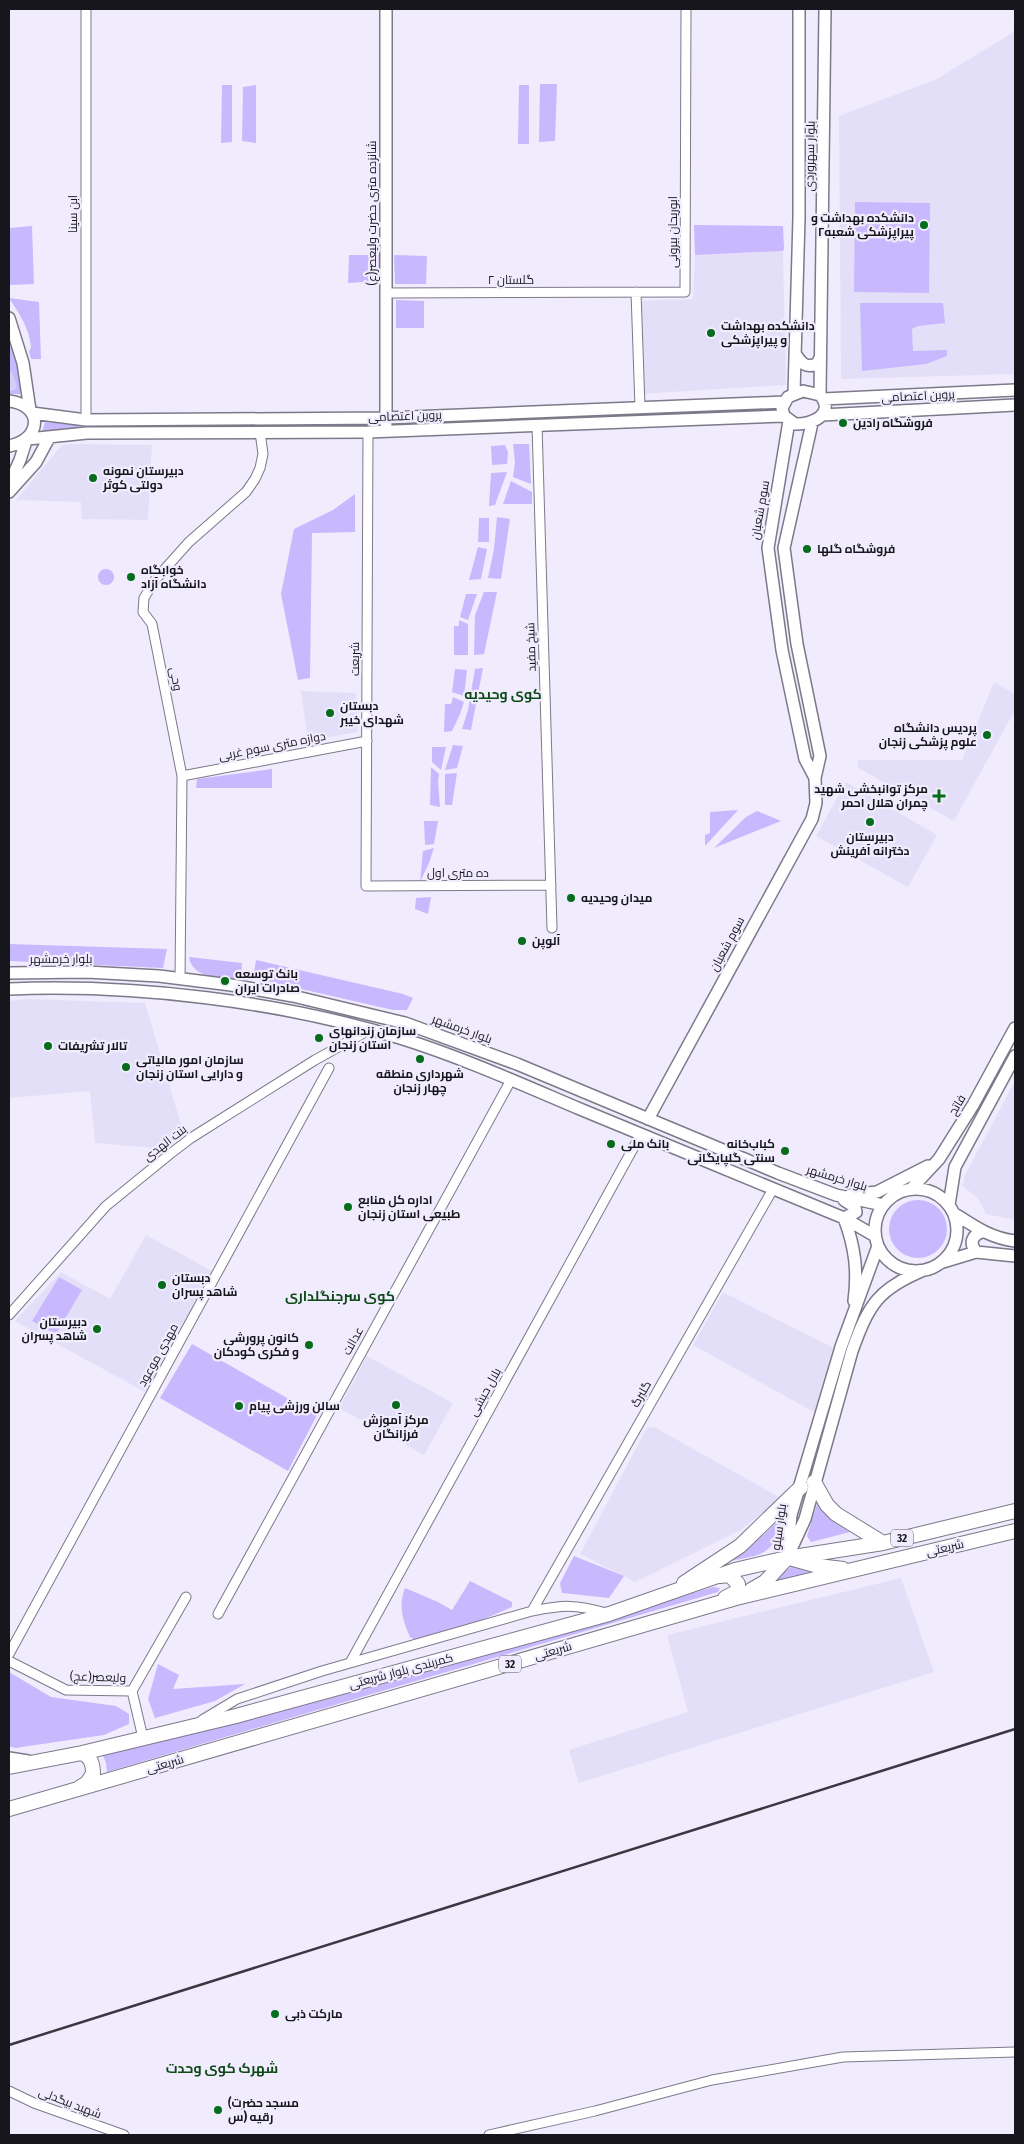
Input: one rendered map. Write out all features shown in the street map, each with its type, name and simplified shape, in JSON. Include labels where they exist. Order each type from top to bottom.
[{"type":"highway","points":[[814,1482],[827,1505],[836,1514],[883,1543]]},
{"type":"highway","points":[[672,1592],[740,1546],[801,1487]]},
{"type":"highway","name":"شریعتی","points":[[787,1558],[883,1543],[1015,1511]]},
{"type":"highway","name":"شریعتی","points":[[9,1809],[736,1598],[1015,1531]]},
{"type":"highway","points":[[736,1598],[766,1582],[787,1558],[818,1566],[854,1570],[851,1559],[853,1547]]},
{"type":"highway","name":"کمربندی بلوار شریعتی","points":[[9,1767],[32,1761],[82,1753],[236,1716],[609,1614],[735,1570],[787,1558]]},
{"type":"highway","points":[[699,1609],[738,1591],[738,1584],[730,1575],[717,1577]]},
{"type":"highway","points":[[76,1790],[87,1783],[93,1774],[91,1761],[88,1756],[82,1753]]},
{"type":"main road","name":"شانزده متری حضرت ولیعصر(ع)","points":[[386,9],[386,431]]},
{"type":"main road","name":"بلوار سهروردی","points":[[794,394],[799,218],[799,9]]},
{"type":"main road","name":"بلوار سهروردی","points":[[822,397],[820,358],[825,9]]},
{"type":"main road","points":[[9,318],[23,363],[34,428],[27,440],[9,484]]},
{"type":"main road","points":[[796,355],[802,364],[806,366],[817,364],[820,358]]},
{"type":"main road","name":"پروین اعتصامی","points":[[822,397],[1015,390]]},
{"type":"main road","points":[[809,391],[822,397],[825,405],[822,415],[812,423],[795,424],[786,418],[782,408],[784,402],[794,394],[809,391]]},
{"type":"main road","name":"پروین اعتصامی","points":[[9,401],[21,403],[31,412],[86,420],[386,418],[784,402]]},
{"type":"main road","name":"پروین اعتصامی","points":[[822,415],[1015,405]]},
{"type":"main road","name":"پروین اعتصامی","points":[[9,446],[27,440],[87,433],[368,432],[786,418]]},
{"type":"main road","name":"سوم شعبان","points":[[786,418],[785,445],[768,548],[770,575],[782,650],[805,759],[815,778]]},
{"type":"main road","name":"سوم شعبان","points":[[648,1119],[812,819],[816,803],[815,778],[820,756],[797,644],[784,548],[812,423]]},
{"type":"main road","points":[[785,445],[795,437],[800,438],[807,446]]},
{"type":"main road","points":[[9,492],[36,462],[49,438]]},
{"type":"main road","name":"بلوار خرمشهر","points":[[10,973],[87,972],[180,979],[292,996],[405,1023],[517,1064],[778,1173],[836,1195],[883,1205]]},
{"type":"main road","points":[[9,989],[76,988],[158,992],[292,1012],[400,1038],[511,1080],[844,1218],[876,1241],[891,1263],[900,1269],[911,1271],[924,1270],[976,1252],[1015,1256]]},
{"type":"main road","name":"فاتح","points":[[911,1189],[939,1159],[974,1105],[1015,1028]]},
{"type":"main road","points":[[942,1263],[952,1251],[958,1235],[952,1209],[955,1167],[1015,1056]]},
{"type":"main road","points":[[836,1195],[877,1192],[939,1159]]},
{"type":"main road","points":[[876,1241],[878,1214],[883,1205],[896,1195],[911,1189],[922,1189],[932,1192],[982,1232],[1000,1239],[1015,1241]]},
{"type":"main road","points":[[836,1195],[855,1207],[856,1212],[844,1218]]},
{"type":"main road","points":[[844,1218],[856,1255],[856,1288],[851,1319]]},
{"type":"main road","points":[[976,1252],[972,1246],[972,1240],[976,1234],[982,1232]]},
{"type":"main road","name":"بلوار سیلو","points":[[787,1558],[791,1515],[801,1487],[841,1347],[876,1241]]},
{"type":"main road","name":"بلوار سیلو","points":[[787,1558],[805,1519],[814,1482],[862,1324],[872,1305],[884,1290],[924,1270]]},
{"type":"main road","points":[[791,1515],[805,1519]]},
{"type":"main road","points":[[9,1758],[32,1761]]},
{"type":"street","name":"ابن سینا","points":[[86,9],[86,420]]},
{"type":"street","name":"ابوریحان بیرونی","points":[[636,292],[685,292],[686,9]]},
{"type":"street","name":"گلستان ۲","points":[[386,293],[636,292]]},
{"type":"street","points":[[636,292],[640,407]]},
{"type":"street","name":"شیخ مفید","points":[[537,425],[552,928]]},
{"type":"street","name":"وحی","points":[[180,979],[182,776],[152,624],[143,612],[144,598],[156,580],[189,542],[246,492],[260,468],[262,454],[260,432]]},
{"type":"street","name":"شریعت","points":[[366,886],[368,432]]},
{"type":"street","name":"دوازه متری سوم غربی","points":[[182,776],[367,741]]},
{"type":"street","name":"ده متری اول","points":[[366,886],[551,885]]},
{"type":"street","name":"بنت الهدی","points":[[9,1315],[106,1206],[170,1154],[191,1138],[315,1060],[369,1030]]},
{"type":"street","name":"مهدی موعود","points":[[9,1654],[330,1068]]},
{"type":"street","name":"عدالت","points":[[218,1614],[511,1080]]},
{"type":"street","name":"بلال حبشی","points":[[350,1663],[641,1134]]},
{"type":"street","name":"گلبرگ","points":[[532,1611],[772,1189]]},
{"type":"street","points":[[143,1738],[132,1691],[186,1596]]},
{"type":"street","points":[[194,1726],[237,1699],[350,1663],[532,1611],[562,1605],[584,1607],[609,1614]]},
{"type":"street","name":"ولیعصر(عج)","points":[[9,1661],[66,1690],[132,1691]]},
{"type":"street","points":[[489,2135],[594,2111],[712,2080],[843,2057],[1015,2052]]},
{"type":"street","name":"شهید بیگدلی","points":[[9,2091],[34,2103],[124,2135]]},
{"type":"shaded area","name":"دانشکده بهداشت و پیراپزشکى شعبه۲","points":[[1015,31],[1015,374],[841,379],[839,116],[937,79]]},
{"type":"shaded area","points":[[540,84],[557,84],[555,141],[539,142]]},
{"type":"shaded area","points":[[222,85],[232,85],[232,142],[221,143]]},
{"type":"shaded area","points":[[256,85],[256,143],[242,141],[243,87]]},
{"type":"shaded area","points":[[519,85],[529,85],[529,144],[518,144]]},
{"type":"shaded area","points":[[855,202],[930,203],[929,293],[854,292]]},
{"type":"shaded area","points":[[694,225],[783,226],[784,249],[783,251],[695,255]]},
{"type":"shaded area","points":[[32,226],[34,284],[9,285],[9,228]]},
{"type":"shaded area","name":"دانشکده بهداشت و پیراپزشکی","points":[[783,251],[786,385],[639,394],[636,301],[693,299],[695,255]]},
{"type":"shaded area","points":[[349,255],[381,255],[380,281],[348,283]]},
{"type":"shaded area","points":[[394,255],[427,256],[426,284],[395,284]]},
{"type":"shaded area","points":[[9,298],[39,302],[41,359],[31,359],[29,351],[31,348],[30,341],[26,328]]},
{"type":"shaded area","points":[[396,300],[424,301],[424,328],[396,328]]},
{"type":"shaded area","points":[[860,303],[943,303],[945,323],[918,326],[912,329],[913,351],[947,350],[947,356],[926,364],[862,371]]},
{"type":"shaded area","points":[[9,335],[22,386],[20,394],[9,394]]},
{"type":"shaded area","points":[[782,405],[781,409],[398,427],[398,422]]},
{"type":"shaded area","points":[[45,422],[67,424],[336,422],[376,424],[376,428],[84,429],[42,432]]},
{"type":"shaded area","points":[[513,444],[529,444],[531,484],[513,477],[515,462]]},
{"type":"shaded area","name":"دبیرستان نمونه دولتی کوثر","points":[[62,445],[152,445],[148,520],[82,519],[81,502],[16,500]]},
{"type":"shaded area","points":[[505,445],[508,452],[507,464],[492,465],[491,446]]},
{"type":"shaded area","points":[[507,472],[495,505],[489,506],[491,473]]},
{"type":"shaded area","points":[[511,481],[532,492],[532,504],[503,504]]},
{"type":"shaded area","points":[[355,494],[355,532],[312,533],[310,678],[298,680],[281,594],[294,529],[333,510]]},
{"type":"shaded area","points":[[497,517],[510,519],[501,579],[488,578],[494,549]]},
{"type":"shaded area","points":[[479,518],[489,518],[489,542],[478,542]]},
{"type":"shaded area","points":[[478,547],[487,549],[481,579],[469,580]]},
{"type":"shaded area","points":[[106,569],[114,577],[106,585],[98,577]]},
{"type":"shaded area","points":[[484,592],[497,592],[484,654],[474,655],[475,615]]},
{"type":"shaded area","points":[[466,594],[477,594],[468,620],[460,617]]},
{"type":"shaded area","points":[[459,620],[468,624],[468,655],[454,655],[454,626],[459,626]]},
{"type":"shaded area","points":[[483,668],[471,730],[462,729],[468,710],[475,669]]},
{"type":"shaded area","points":[[455,669],[467,670],[464,696],[452,692]]},
{"type":"shaded area","name":"مرکز توانبخشی شهید چمران هلال احمر","points":[[994,682],[1015,694],[1015,710],[954,821],[858,768],[858,760],[962,760]]},
{"type":"shaded area","name":"دبستان شهدای خیبر","points":[[301,691],[356,693],[357,732],[308,741]]},
{"type":"shaded area","points":[[453,697],[464,702],[452,731],[444,732],[445,704],[451,704]]},
{"type":"shaded area","points":[[453,745],[463,746],[457,768],[445,770]]},
{"type":"shaded area","points":[[432,747],[446,747],[441,770],[432,762]]},
{"type":"shaded area","points":[[431,767],[439,774],[440,807],[430,805]]},
{"type":"shaded area","points":[[272,769],[272,788],[196,788],[197,779]]},
{"type":"shaded area","points":[[457,773],[452,805],[445,805],[445,774]]},
{"type":"shaded area","name":"دبیرستان دخترانه آفرینش","points":[[846,782],[937,835],[908,887],[816,836]]},
{"type":"shaded area","points":[[738,810],[705,846],[705,835],[710,833],[710,812]]},
{"type":"shaded area","points":[[757,811],[781,821],[714,848],[746,817]]},
{"type":"shaded area","points":[[424,821],[438,821],[434,844],[425,845]]},
{"type":"shaded area","points":[[434,848],[429,863],[420,882],[423,851]]},
{"type":"shaded area","points":[[431,897],[428,914],[415,909],[416,898]]},
{"type":"shaded area","points":[[9,944],[167,949],[163,968],[9,961]]},
{"type":"shaded area","points":[[189,957],[242,963],[241,979],[202,974],[196,970]]},
{"type":"shaded area","points":[[256,960],[403,994],[413,998],[407,1010],[393,1010],[253,978]]},
{"type":"shaded area","points":[[27,999],[145,1003],[185,1138],[154,1148],[95,1143],[90,1091],[9,1098],[9,1001]]},
{"type":"shaded area","points":[[1015,1081],[1015,1220],[986,1214],[977,1197],[962,1186],[965,1175]]},
{"type":"shaded area","points":[[918,1200],[929,1202],[942,1213],[947,1229],[945,1240],[934,1253],[918,1258],[907,1256],[894,1245],[889,1229],[891,1218],[902,1205]]},
{"type":"shaded area","name":"دبیرستان شاهد پسران","points":[[146,1235],[214,1272],[147,1393],[15,1321],[61,1272],[110,1299]]},
{"type":"shaded area","points":[[59,1277],[82,1290],[56,1334],[32,1321]]},
{"type":"shaded area","points":[[723,1292],[833,1348],[814,1412],[693,1345]]},
{"type":"shaded area","name":"سالن ورزشی پیام","points":[[192,1344],[317,1415],[288,1471],[160,1398]]},
{"type":"shaded area","name":"مرکز آموزش فرزانگان","points":[[367,1356],[453,1403],[424,1455],[339,1408]]},
{"type":"shaded area","points":[[654,1427],[781,1498],[741,1530],[635,1582],[580,1554],[647,1428]]},
{"type":"shaded area","points":[[818,1501],[832,1519],[850,1532],[811,1542],[807,1536]]},
{"type":"shaded area","points":[[787,1513],[776,1539],[765,1552],[720,1563],[747,1550]]},
{"type":"shaded area","points":[[574,1556],[624,1576],[609,1598],[562,1593],[560,1583]]},
{"type":"shaded area","points":[[792,1566],[809,1572],[828,1572],[764,1588]]},
{"type":"shaded area","points":[[901,1578],[934,1672],[579,1783],[569,1750],[688,1712],[667,1635]]},
{"type":"shaded area","points":[[470,1581],[512,1602],[512,1607],[461,1629],[419,1642],[410,1637],[402,1613],[405,1588],[452,1610]]},
{"type":"shaded area","points":[[713,1587],[720,1588],[718,1592],[107,1772],[102,1753],[255,1718],[393,1681],[576,1629]]},
{"type":"shaded area","points":[[158,1664],[179,1675],[173,1689],[245,1684],[215,1701],[155,1718],[148,1699]]},
{"type":"shaded area","points":[[9,1672],[51,1697],[116,1706],[129,1714],[129,1724],[104,1735],[15,1748],[9,1746]]},
{"type":"waterway","points":[[9,376],[12,386]]},
{"type":"railway","points":[[9,2045],[1015,1729]]},
{"type":"place","name":"دانشکده بهداشت و پیراپزشکى شعبه۲","points":[[924,225]]},
{"type":"place","name":"دانشکده بهداشت و پیراپزشکی","points":[[711,333]]},
{"type":"place","name":"فروشگاه رادین","points":[[843,423]]},
{"type":"place","name":"دبیرستان نمونه دولتی کوثر","points":[[93,478]]},
{"type":"place","name":"فروشگاه گلها","points":[[807,549]]},
{"type":"place","name":"خوابگاه دانشگاه آزاد","points":[[131,577]]},
{"type":"place","name":"دبستان شهدای خیبر","points":[[330,713]]},
{"type":"place","name":"پردیس دانشگاه علوم پزشکى زنجان","points":[[987,735]]},
{"type":"place","name":"مرکز توانبخشی شهید چمران هلال احمر","points":[[939,796]]},
{"type":"place","name":"دبیرستان دخترانه آفرینش","points":[[870,822]]},
{"type":"place","name":"میدان وحیدیه","points":[[571,898]]},
{"type":"place","name":"آلوپن","points":[[522,941]]},
{"type":"place","name":"بانک توسعه صادرات ایران","points":[[225,981]]},
{"type":"place","name":"سازمان زندانهای استان زنجان","points":[[319,1038]]},
{"type":"place","name":"تالار تشریفات","points":[[48,1046]]},
{"type":"place","name":"شهرداری منطقه چهار زنجان","points":[[420,1059]]},
{"type":"place","name":"سازمان امور مالیاتی و دارایی استان زنجان","points":[[126,1067]]},
{"type":"place","name":"بانک ملی","points":[[611,1144]]},
{"type":"place","name":"کباب‌خانه سنتی گلپایگانی","points":[[785,1151]]},
{"type":"place","name":"اداره کل منابع طبیعی استان زنجان","points":[[348,1207]]},
{"type":"place","name":"دبستان شاهد پسران","points":[[162,1285]]},
{"type":"place","name":"دبیرستان شاهد پسران","points":[[97,1329]]},
{"type":"place","name":"کانون پرورشی و فکری کودکان","points":[[309,1345]]},
{"type":"place","name":"مرکز آموزش فرزانگان","points":[[396,1405]]},
{"type":"place","name":"سالن ورزشی پیام","points":[[239,1406]]},
{"type":"place","name":"مارکت ذبی","points":[[275,2014]]},
{"type":"place","name":"(مسجد حضرت رقیه (س","points":[[218,2110]]},
{"type":"district","name":"کوی وحیدیه","points":[[503,694]]},
{"type":"district","name":"کوی سرجنگلداری","points":[[340,1296]]},
{"type":"district","name":"شهرک کوی وحدت","points":[[222,2068]]}]
